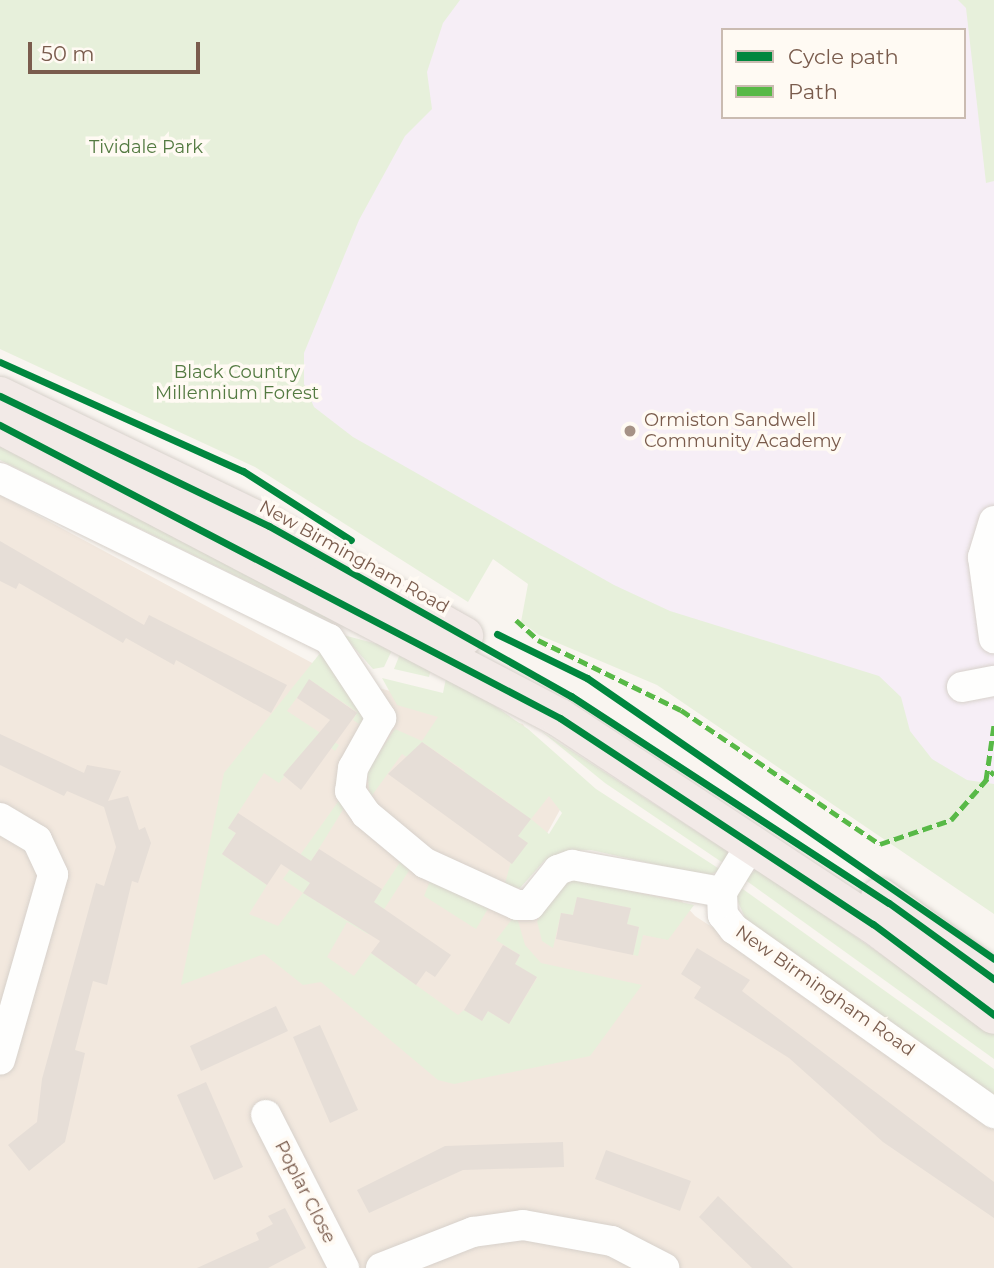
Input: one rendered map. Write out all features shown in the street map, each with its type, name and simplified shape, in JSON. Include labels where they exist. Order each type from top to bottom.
[{"type":"highway","name":"New Birmingham Road","points":[[0,396],[269,526],[571,696],[889,903],[994,979]]},
{"type":"highway","points":[[0,425],[560,718],[752,843],[994,1015]]},
{"type":"street","points":[[0,478],[329,639],[381,718],[353,768],[350,791],[366,814],[425,863],[517,905],[530,905],[558,870],[572,865],[722,892],[752,843]]},
{"type":"street","points":[[994,521],[983,557],[994,638]]},
{"type":"street","points":[[962,687],[994,681]]},
{"type":"street","points":[[0,818],[37,840],[53,874],[0,1060]]},
{"type":"street","name":"New Birmingham Road","points":[[722,892],[723,915],[734,929],[994,1113]]},
{"type":"street","name":"Poplar Close","points":[[266,1115],[344,1268]]},
{"type":"street","points":[[381,1268],[473,1231],[523,1225],[612,1241],[664,1268]]},
{"type":"shaded area","name":"Ormiston Sandwell Community Academy","points":[[404,0],[994,0],[994,852],[521,554],[164,402]]},
{"type":"shaded area","points":[[0,495],[342,679],[523,724],[562,806],[513,896],[526,907],[582,876],[677,896],[695,916],[870,1030],[994,1124],[994,1268],[0,1268]]},
{"type":"green space","points":[[0,0],[460,0],[443,23],[427,72],[432,109],[405,136],[359,220],[304,353],[304,384],[314,407],[353,437],[614,585],[670,611],[879,676],[901,697],[910,731],[932,759],[967,780],[994,784],[994,914],[657,685],[539,635],[521,622],[528,584],[493,559],[468,602],[255,467],[0,349]]},
{"type":"green space","points":[[958,0],[994,0],[994,181],[986,183],[966,8]]},
{"type":"green space","points":[[0,443],[390,639],[318,616],[0,460]]},
{"type":"green space","points":[[343,635],[393,648],[384,667],[373,669]]},
{"type":"green space","points":[[321,652],[363,702],[365,728],[353,720],[357,712],[310,680],[287,711],[339,745],[335,751],[317,736],[279,783],[264,773],[228,828],[236,833],[222,854],[267,885],[249,914],[278,926],[303,893],[283,879],[340,799],[344,808],[305,871],[314,877],[304,893],[347,921],[358,905],[368,911],[400,862],[410,869],[368,934],[347,922],[327,957],[354,976],[371,953],[458,1015],[464,1010],[482,1021],[488,1011],[509,1024],[537,978],[515,964],[520,955],[496,940],[516,914],[525,945],[541,963],[642,985],[590,1056],[454,1084],[438,1080],[321,982],[303,985],[264,954],[181,985],[224,773]]},
{"type":"green space","points":[[400,654],[432,665],[429,677],[394,669]]},
{"type":"green space","points":[[447,673],[528,729],[596,789],[721,870],[707,876],[591,850],[565,851],[545,860],[520,888],[504,887],[518,836],[530,819],[490,789],[476,807],[453,790],[465,771],[422,742],[410,759],[402,754],[370,798],[367,771],[395,729],[422,741],[438,717],[397,705],[382,678],[443,693]],"holes":[[[549,796],[562,813],[549,834],[531,819]]]},
{"type":"green space","points":[[541,731],[730,853],[723,863],[605,783]]},
{"type":"green space","points":[[757,869],[994,1032],[994,1059],[744,879]]},
{"type":"green space","points":[[430,881],[489,907],[476,929],[424,896]]},
{"type":"green space","points":[[584,881],[694,905],[668,940],[643,935],[638,956],[633,955],[639,927],[627,924],[630,908],[577,898],[573,915],[561,913],[553,948],[542,941],[537,921],[562,884]]},
{"type":"green space","points":[[740,887],[994,1069],[994,1100],[746,920],[735,895]]},
{"type":"building","points":[[0,541],[144,625],[149,615],[287,685],[271,713],[176,660],[174,665],[126,638],[123,643],[19,583],[16,589],[0,581]]},
{"type":"building","points":[[309,679],[357,713],[301,790],[283,775],[330,720],[297,698]]},
{"type":"building","points":[[0,734],[84,773],[87,765],[121,771],[108,801],[128,796],[139,830],[145,827],[151,843],[138,883],[132,881],[107,985],[93,981],[75,1050],[85,1053],[65,1142],[29,1171],[8,1145],[37,1122],[42,1079],[96,883],[104,886],[116,847],[104,807],[67,791],[64,796],[0,765]]},
{"type":"building","points":[[422,742],[531,819],[518,836],[528,843],[512,864],[388,774]]},
{"type":"building","points":[[238,813],[311,861],[319,849],[382,889],[374,902],[451,955],[435,977],[426,971],[416,985],[371,953],[380,941],[303,893],[310,883],[281,864],[267,885],[222,854],[236,833],[228,828]]},
{"type":"building","points":[[577,897],[631,908],[627,924],[639,927],[633,955],[556,939],[561,913],[573,915]]},
{"type":"building","points":[[503,945],[520,955],[515,964],[537,977],[509,1024],[488,1011],[482,1021],[464,1010]]},
{"type":"building","points":[[697,948],[750,980],[742,991],[994,1182],[994,1218],[883,1142],[789,1058],[694,998],[701,987],[681,974]]},
{"type":"building","points":[[276,1006],[288,1031],[201,1071],[190,1046]]},
{"type":"building","points":[[320,1025],[358,1110],[330,1123],[293,1037]]},
{"type":"building","points":[[206,1082],[243,1167],[214,1180],[177,1095]]},
{"type":"building","points":[[563,1142],[564,1167],[463,1170],[369,1213],[357,1190],[445,1146]]},
{"type":"building","points":[[606,1150],[691,1181],[680,1211],[595,1179]]},
{"type":"building","points":[[718,1196],[793,1268],[752,1268],[699,1217]]},
{"type":"building","points":[[285,1208],[306,1248],[268,1268],[197,1268],[259,1240],[256,1233],[273,1224],[268,1216]]},
{"type":"marked path","points":[[516,620],[538,640],[681,710],[880,844],[951,820],[994,771]]},
{"type":"marked path","points":[[986,780],[994,725]]},
{"type":"cycle path","points":[[0,362],[243,471],[351,540]]},
{"type":"cycle path","points":[[0,396],[269,526],[571,696],[889,903],[994,979]]},
{"type":"cycle path","points":[[0,425],[560,718],[873,924],[994,1015]]},
{"type":"cycle path","points":[[497,634],[587,678],[994,959]]},
{"type":"place","name":"Ormiston Sandwell Community Academy","points":[[630,431]]},
{"type":"park label","name":"Tividale Park","points":[[146,147]]},
{"type":"park label","name":"Black Country Millennium Forest","points":[[237,383]]}]
